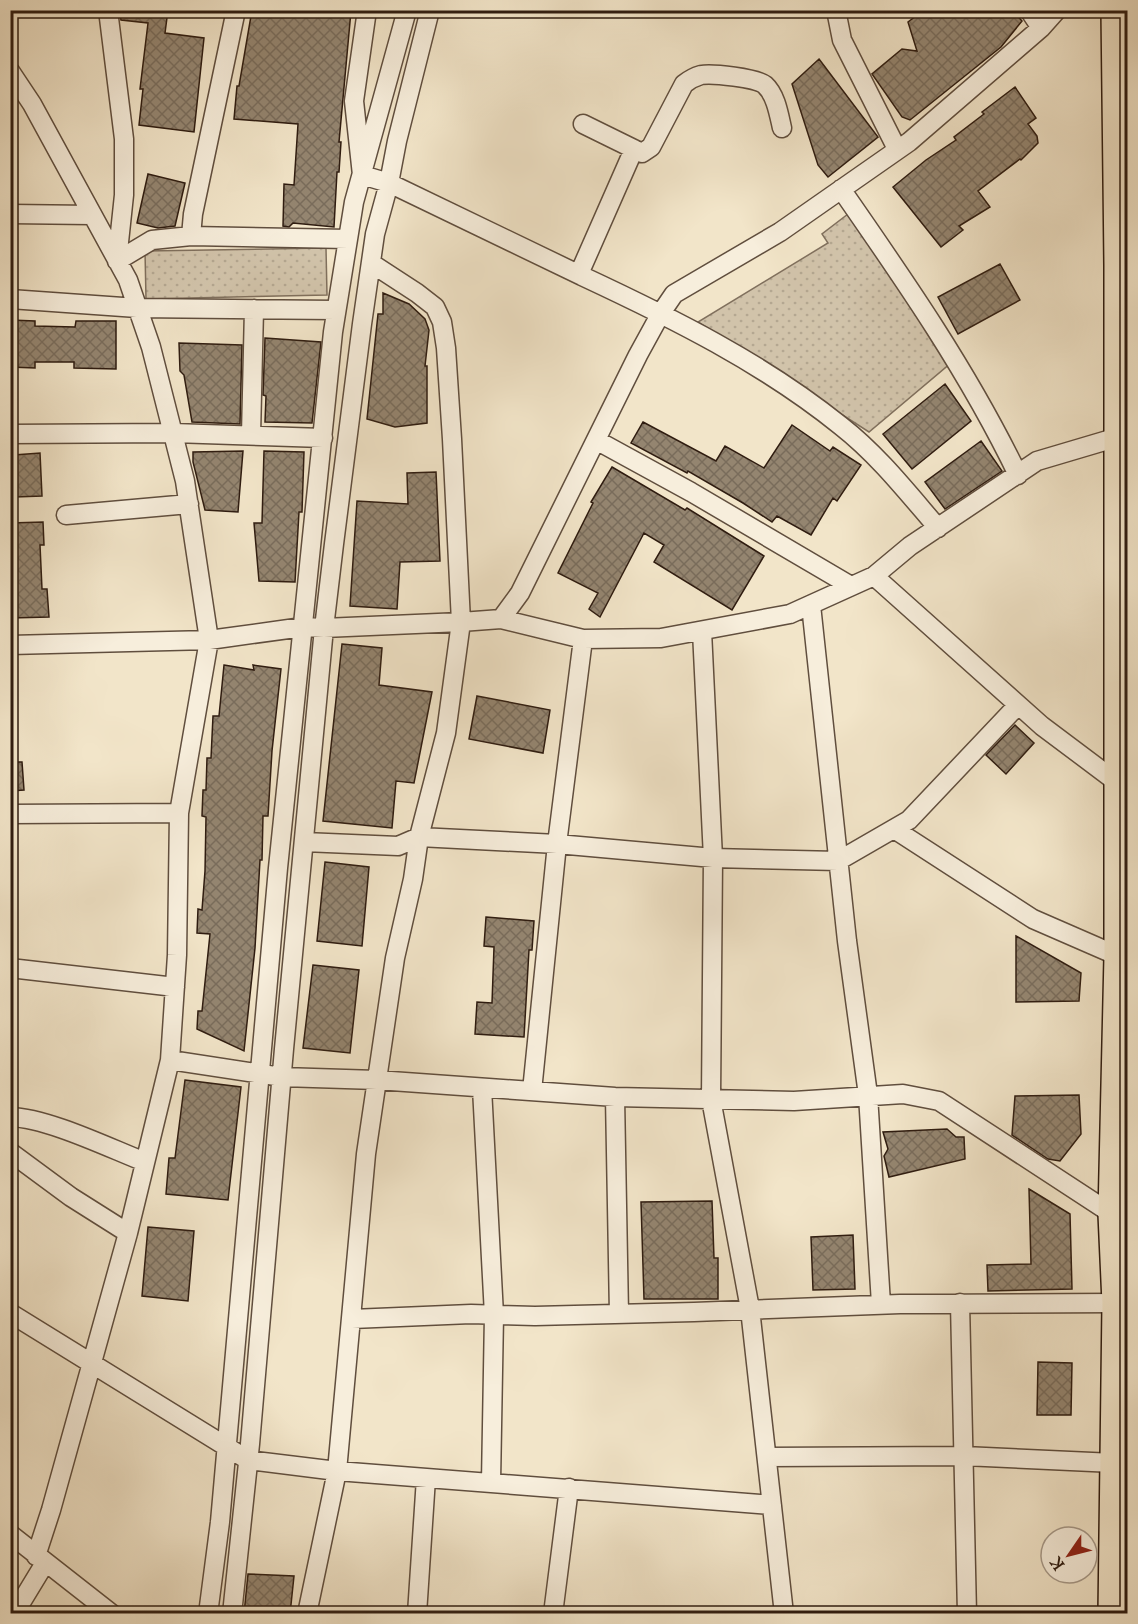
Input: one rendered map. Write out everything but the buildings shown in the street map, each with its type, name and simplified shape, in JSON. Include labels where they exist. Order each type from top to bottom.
[{"type":"highway","points":[[1112,1614],[1116,1303],[1112,1214],[1118,956],[1115,10]]},
{"type":"street","points":[[108,10],[124,139],[124,195],[117,261]]},
{"type":"street","points":[[191,236],[193,214],[236,10]]},
{"type":"street","points":[[362,175],[354,101],[367,10]]},
{"type":"street","points":[[208,1614],[220,1522],[259,1073],[336,310],[354,201],[407,10]]},
{"type":"street","points":[[232,1614],[324,628],[375,234],[390,183],[397,141],[430,10]]},
{"type":"street","points":[[836,10],[842,40],[897,149]]},
{"type":"street","points":[[1029,10],[1041,28]]},
{"type":"street","points":[[501,619],[520,593],[638,354],[674,294],[780,232],[897,149],[1041,28],[1057,10]]},
{"type":"street","points":[[10,70],[32,104],[128,280],[151,347],[189,504],[209,640],[179,813],[175,987],[170,1060],[128,1233],[51,1510],[41,1559],[14,1614]]},
{"type":"street","points":[[583,124],[642,153],[651,147],[684,84],[692,78],[705,74],[751,80],[763,84],[770,92],[782,128]]},
{"type":"street","points":[[579,274],[634,149]]},
{"type":"street","points":[[362,175],[390,183],[661,313],[743,359],[840,425],[876,457],[938,528]]},
{"type":"street","points":[[842,189],[920,302],[993,422],[1018,475]]},
{"type":"street","points":[[10,214],[92,215]]},
{"type":"street","points":[[117,261],[152,240],[191,236],[348,239]]},
{"type":"street","points":[[307,1614],[337,1471],[366,1154],[395,958],[413,879],[418,837],[446,733],[461,622],[452,439],[442,322],[435,307],[371,263]]},
{"type":"street","points":[[10,299],[137,308],[336,310]]},
{"type":"street","points":[[251,435],[254,309]]},
{"type":"street","points":[[10,435],[173,433],[323,438]]},
{"type":"street","points":[[10,645],[209,640],[303,627],[324,628],[501,619],[583,639],[661,638],[702,631],[790,614],[874,576],[910,546],[1037,461],[1118,437]]},
{"type":"street","points":[[596,440],[692,492],[851,586]]},
{"type":"street","points":[[66,515],[189,504]]},
{"type":"street","points":[[874,576],[1042,726],[1118,783]]},
{"type":"street","points":[[811,605],[847,941],[868,1095],[881,1304]]},
{"type":"street","points":[[702,631],[713,858],[711,1100],[750,1309],[784,1614]]},
{"type":"street","points":[[532,1091],[557,844],[583,639]]},
{"type":"street","points":[[304,842],[398,846],[418,837],[557,844],[713,858],[838,861],[909,820],[1018,705]]},
{"type":"street","points":[[10,814],[179,813]]},
{"type":"street","points":[[894,829],[1033,919],[1118,956]]},
{"type":"street","points":[[10,968],[175,987]]},
{"type":"street","points":[[170,1060],[282,1077],[377,1080],[615,1097],[794,1101],[903,1094],[939,1101],[1112,1214]]},
{"type":"street","points":[[482,1088],[494,1315],[491,1482]]},
{"type":"street","points":[[615,1097],[619,1314]]},
{"type":"street","points":[[10,1117],[20,1117],[43,1124],[145,1162]]},
{"type":"street","points":[[10,1152],[71,1197],[128,1233]]},
{"type":"street","points":[[960,1303],[967,1614]]},
{"type":"street","points":[[352,1319],[619,1314],[881,1304],[1116,1303]]},
{"type":"street","points":[[10,1313],[248,1461],[337,1471],[772,1505]]},
{"type":"street","points":[[766,1456],[964,1456],[1114,1463]]},
{"type":"street","points":[[417,1614],[426,1478]]},
{"type":"street","points":[[553,1614],[569,1488]]},
{"type":"street","points":[[10,1534],[112,1614]]},
{"type":"shaded area","points":[[848,214],[952,362],[869,432],[698,322],[828,243],[822,234]]},
{"type":"shaded area","points":[[326,248],[327,295],[146,299],[145,251]]}]
